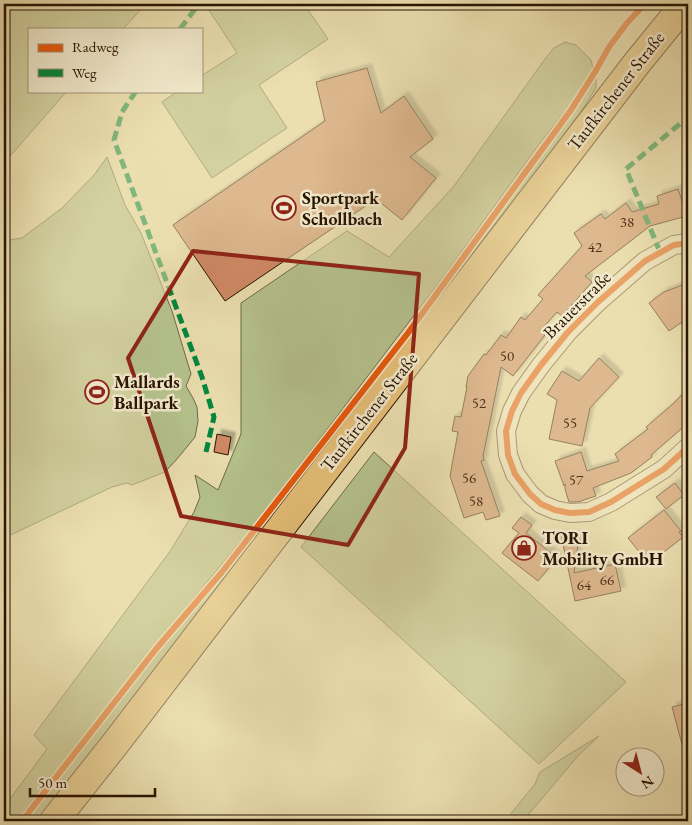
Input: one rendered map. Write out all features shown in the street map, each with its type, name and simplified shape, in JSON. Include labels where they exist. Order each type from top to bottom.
[{"type":"main road","name":"Taufkirchener Straße","points":[[54,821],[637,63],[685,4]]},
{"type":"street","name":"Brauerstraße","points":[[688,243],[674,245],[644,261],[568,332],[541,365],[522,393],[512,412],[506,431],[508,454],[515,474],[530,494],[541,504],[554,510],[570,513],[588,512],[611,502],[664,469],[688,447]]},
{"type":"highlighted area","points":[[193,251],[419,274],[405,448],[348,545],[181,516],[128,358]]},
{"type":"green space","points":[[4,4],[146,4],[124,28],[28,28],[28,92],[66,92],[4,163]]},
{"type":"green space","points":[[218,4],[304,4],[328,39],[259,85],[287,128],[212,178],[162,102],[177,92],[202,92],[202,75],[237,53],[209,10]]},
{"type":"green space","points":[[565,42],[576,45],[591,60],[593,69],[573,101],[540,143],[441,280],[249,531],[149,653],[17,821],[4,821],[4,807],[47,749],[34,735],[171,550],[194,512],[200,497],[195,475],[218,490],[241,434],[241,303],[347,231],[389,257],[454,186],[545,59],[554,48]]},
{"type":"green space","points":[[596,76],[596,88],[584,107],[515,202],[41,821],[25,821],[395,355],[580,102]]},
{"type":"green space","name":"Mallards Ballpark","points":[[107,157],[125,205],[141,233],[172,311],[191,374],[186,386],[197,407],[198,421],[195,437],[165,472],[132,485],[127,483],[112,487],[4,538],[4,241],[22,238],[62,208],[94,175]]},
{"type":"green space","points":[[374,452],[626,682],[539,764],[301,547]]},
{"type":"green space","points":[[599,736],[577,757],[523,821],[505,821],[535,784],[540,772]]},
{"type":"building","points":[[367,68],[381,113],[404,96],[433,139],[410,157],[436,178],[402,220],[376,199],[225,301],[173,225],[325,121],[316,82]]},
{"type":"building","points":[[678,189],[687,216],[650,226],[585,276],[592,282],[562,316],[557,312],[540,331],[545,335],[513,376],[501,367],[483,456],[484,460],[481,461],[500,516],[486,520],[483,512],[464,518],[450,476],[458,432],[452,431],[455,416],[461,417],[468,376],[501,335],[506,338],[521,317],[525,320],[543,299],[538,295],[582,246],[574,233],[601,214],[605,219],[626,203],[632,212],[659,204],[657,196]]},
{"type":"building","points":[[688,283],[688,318],[669,331],[649,303],[664,292]]},
{"type":"building","points":[[599,358],[619,377],[590,408],[582,446],[549,439],[557,400],[547,394],[562,371],[579,381]]},
{"type":"building","points":[[688,388],[688,423],[651,455],[652,457],[631,473],[593,488],[596,496],[578,502],[569,502],[565,484],[564,486],[555,461],[581,452],[587,471],[619,461],[615,454],[648,429],[646,427]]},
{"type":"building","points":[[217,434],[231,437],[228,455],[214,452]]},
{"type":"building","points":[[675,483],[684,495],[666,509],[656,497]]},
{"type":"building","points":[[664,510],[681,531],[679,532],[683,537],[649,564],[628,538]]},
{"type":"building","points":[[521,517],[532,525],[526,533],[557,558],[538,581],[502,553],[519,533],[512,528]]},
{"type":"building","points":[[561,535],[579,537],[574,573],[615,564],[621,591],[575,601]]},
{"type":"building","points":[[688,703],[688,752],[684,752],[672,707]]},
{"type":"marked path","points":[[181,28],[199,4]]},
{"type":"marked path","points":[[135,92],[122,112],[114,140],[202,377],[214,417],[206,452]]},
{"type":"marked path","points":[[660,252],[626,169],[688,117]]},
{"type":"cycle path","points":[[22,821],[156,649],[222,572],[408,333],[571,110],[609,47],[627,23],[645,4]]},
{"type":"cycle path","points":[[688,243],[674,245],[645,261],[598,302],[568,332],[521,393],[512,411],[506,431],[508,455],[515,474],[530,494],[541,504],[555,510],[570,513],[589,512],[611,502],[664,469],[688,447]]},
{"type":"place","name":"Sportpark Schollbach","points":[[284,208]]},
{"type":"place","name":"Mallards Ballpark","points":[[97,392]]},
{"type":"place","name":"TORI Mobility GmbH","points":[[524,548]]}]
